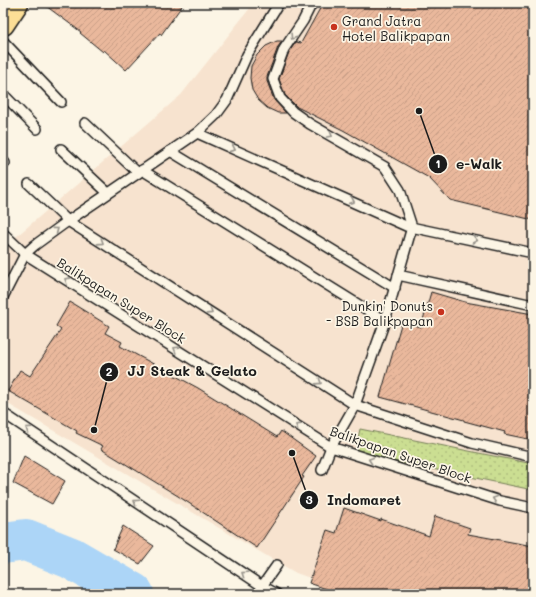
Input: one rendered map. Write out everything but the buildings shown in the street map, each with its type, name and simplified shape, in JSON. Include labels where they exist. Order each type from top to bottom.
[{"type":"highway","points":[[3,24],[17,3]]},
{"type":"lane","points":[[3,297],[26,254],[68,221],[197,133],[216,115],[226,100],[247,55],[279,3]]},
{"type":"lane","points":[[312,3],[303,21],[284,50],[273,79],[280,98],[293,112],[310,124],[385,167],[400,190],[412,227],[385,321],[355,405],[331,447],[322,470]]},
{"type":"lane","points":[[3,42],[61,102]]},
{"type":"lane","points":[[3,94],[37,128]]},
{"type":"lane","points":[[85,123],[140,171],[385,321]]},
{"type":"lane","points":[[197,133],[406,226],[533,253]]},
{"type":"lane","points":[[61,149],[108,193]]},
{"type":"lane","points":[[170,151],[395,288]]},
{"type":"lane","points":[[29,184],[68,221],[355,405],[472,443],[533,457]]},
{"type":"lane","name":"Balikpapan Super Block","points":[[3,233],[26,254],[331,447],[500,501],[533,508]]},
{"type":"lane","points":[[398,275],[533,305]]},
{"type":"lane","points":[[3,413],[262,586],[277,594]]},
{"type":"lane","points":[[262,586],[277,565]]},
{"type":"shaded area","points":[[254,3],[533,3],[533,594],[355,594],[296,573],[3,401],[3,248],[181,95]]},
{"type":"green space","points":[[360,429],[533,464],[533,490],[355,453]]},
{"type":"waterway","points":[[3,543],[26,540],[71,558],[133,594]]},
{"type":"place","name":"Grand Jatra Hotel Balikpapan","points":[[334,27]]},
{"type":"place","name":"e-Walk","points":[[419,111]]},
{"type":"place","name":"Dunkin' Donuts - BSB Balikpapan","points":[[441,312]]},
{"type":"place","name":"JJ Steak & Gelato","points":[[94,430]]},
{"type":"place","name":"Indomaret","points":[[292,453]]}]
